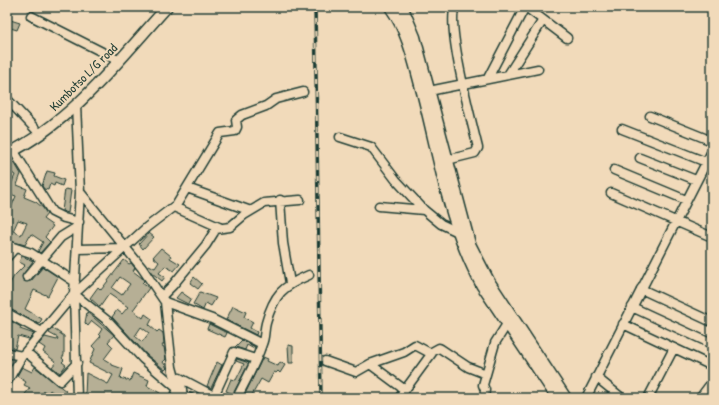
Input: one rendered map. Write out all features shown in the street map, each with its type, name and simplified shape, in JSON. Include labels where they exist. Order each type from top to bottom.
[{"type":"main road","name":"Kumbotso L/G road","points":[[8,153],[40,134],[65,116],[167,7]]},
{"type":"main road","points":[[390,7],[405,34],[450,205],[458,232],[471,266],[557,398]]},
{"type":"main road","points":[[400,7],[405,13],[415,37],[465,230],[478,262],[566,398]]},
{"type":"street","points":[[448,160],[475,153],[478,148],[462,83],[452,22],[455,7]]},
{"type":"street","points":[[488,78],[526,7],[567,38]]},
{"type":"street","points":[[31,16],[118,60]]},
{"type":"street","points":[[508,75],[543,20]]},
{"type":"street","points":[[429,91],[462,83],[538,69]]},
{"type":"street","points":[[7,382],[24,354],[74,294],[153,222],[170,208],[174,207],[220,133],[233,132],[236,129],[236,120],[238,117],[266,106],[279,97],[303,92]]},
{"type":"street","points":[[7,99],[40,134]]},
{"type":"street","points":[[76,105],[80,192],[74,294],[78,398]]},
{"type":"street","points":[[650,116],[712,141]]},
{"type":"street","points":[[622,129],[706,162]]},
{"type":"street","points":[[340,137],[371,147],[396,180],[424,210],[441,224],[458,232]]},
{"type":"street","points":[[586,398],[712,150]]},
{"type":"street","points":[[8,153],[52,212],[78,224]]},
{"type":"street","points":[[640,158],[696,180]]},
{"type":"street","points":[[614,170],[686,200]]},
{"type":"street","points":[[187,188],[251,211]]},
{"type":"street","points":[[80,192],[164,299],[262,344]]},
{"type":"street","points":[[611,193],[676,220],[712,237]]},
{"type":"street","points":[[280,200],[283,243],[290,283]]},
{"type":"street","points":[[174,398],[178,389],[172,367],[164,299],[173,285],[206,245],[216,229],[230,227],[264,203],[280,200],[300,200]]},
{"type":"street","points":[[378,206],[424,210]]},
{"type":"street","points":[[174,207],[221,228]]},
{"type":"street","points":[[27,277],[61,237],[78,224]]},
{"type":"street","points":[[7,245],[31,253],[75,282]]},
{"type":"street","points":[[7,257],[15,248]]},
{"type":"street","points":[[77,249],[125,248]]},
{"type":"street","points":[[237,398],[262,344],[266,322],[271,310],[283,288],[290,283],[309,275]]},
{"type":"street","points":[[641,289],[712,322]]},
{"type":"street","points":[[74,294],[109,322],[143,359],[178,389]]},
{"type":"street","points":[[632,307],[712,344]]},
{"type":"street","points":[[7,314],[42,332]]},
{"type":"street","points":[[484,398],[485,390],[483,384],[495,342],[508,324]]},
{"type":"street","points":[[623,324],[712,366]]},
{"type":"street","points":[[325,361],[356,372],[370,364],[404,352],[415,345],[432,353]]},
{"type":"street","points":[[648,398],[674,348]]},
{"type":"street","points":[[399,398],[436,349],[441,349],[468,368],[486,374]]},
{"type":"street","points":[[7,352],[24,354],[60,381],[76,363]]},
{"type":"street","points":[[190,398],[183,396],[180,378],[214,397],[234,352],[255,360]]},
{"type":"street","points":[[370,364],[405,390]]},
{"type":"street","points":[[596,377],[622,398]]},
{"type":"street","points":[[700,398],[712,382]]},
{"type":"building","points":[[7,19],[20,23],[17,30],[7,27]]},
{"type":"building","points":[[14,162],[21,174],[17,185],[27,189],[24,197],[36,202],[43,208],[47,214],[43,219],[53,226],[45,237],[50,242],[40,253],[38,251],[43,242],[31,234],[25,245],[7,240],[7,217],[16,196],[7,193],[15,175],[7,170],[10,164]],"holes":[[[18,220],[27,223],[21,235],[13,231]]]},
{"type":"building","points":[[47,171],[55,173],[54,176],[64,180],[62,186],[55,183],[54,186],[50,184],[48,190],[44,189],[42,186]]},
{"type":"building","points":[[65,189],[71,190],[68,213],[62,211]]},
{"type":"building","points":[[149,233],[154,237],[143,249],[139,244]]},
{"type":"building","points":[[161,248],[171,256],[170,258],[180,264],[174,271],[165,266],[159,273],[165,277],[162,281],[152,273],[147,266],[149,265],[155,268],[159,262],[153,257]]},
{"type":"building","points":[[22,256],[33,261],[22,276],[24,281],[31,281],[43,267],[58,277],[48,296],[34,290],[25,309],[42,319],[39,324],[7,308],[7,289],[14,276],[25,265],[19,262]]},
{"type":"building","points":[[124,260],[129,264],[131,263],[135,268],[133,271],[142,278],[144,281],[142,283],[149,288],[133,310],[143,318],[145,314],[152,319],[149,325],[157,332],[159,330],[163,333],[164,343],[162,346],[164,347],[166,359],[163,362],[167,368],[165,370],[147,355],[112,317],[117,310],[122,314],[128,307],[109,294],[100,307],[90,298],[98,287],[101,290]],"holes":[[[120,277],[130,284],[122,295],[112,288]],[[141,327],[149,333],[142,342],[135,336]]]},
{"type":"building","points":[[194,277],[202,284],[198,289],[190,283]]},
{"type":"building","points":[[181,292],[191,299],[188,304],[176,298]]},
{"type":"building","points":[[200,292],[216,298],[211,306],[206,303],[203,310],[193,304]]},
{"type":"building","points":[[233,306],[246,312],[244,317],[253,322],[250,328],[257,332],[256,335],[226,320]]},
{"type":"building","points":[[87,312],[114,335],[108,342],[113,347],[104,359],[112,365],[123,369],[120,378],[130,381],[133,373],[149,380],[147,386],[160,393],[159,398],[90,398],[85,395],[86,373],[108,384],[113,375],[89,363],[95,349],[92,346],[101,336],[99,334],[102,329],[92,321],[88,326],[85,323]]},
{"type":"building","points":[[7,319],[21,327],[20,329],[34,334],[29,339],[18,336],[15,349],[8,348],[10,340],[7,339]]},
{"type":"building","points":[[209,324],[227,333],[225,337],[207,329]]},
{"type":"building","points":[[52,328],[64,336],[64,355],[62,358],[64,360],[62,362],[66,365],[60,373],[52,367],[56,362],[43,352],[45,348],[39,344],[45,337],[57,340],[58,338],[49,333]]},
{"type":"building","points":[[242,340],[255,347],[254,349],[247,345],[245,350],[235,347]]},
{"type":"building","points":[[288,345],[293,346],[293,363],[289,363]]},
{"type":"building","points":[[263,357],[268,359],[267,361],[278,366],[280,362],[285,365],[280,373],[278,371],[276,373],[274,372],[268,383],[261,379],[251,397],[245,394]]},
{"type":"building","points":[[237,359],[249,363],[233,394],[226,391],[231,379],[236,380],[244,364],[236,361]]},
{"type":"building","points":[[217,362],[222,365],[211,388],[207,386]]},
{"type":"building","points":[[22,367],[32,372],[35,367],[66,391],[60,398],[50,390],[48,394],[44,391],[40,398],[22,398],[30,388],[24,385],[26,382],[17,376]]},
{"type":"railway","points":[[315,7],[321,398]]}]
